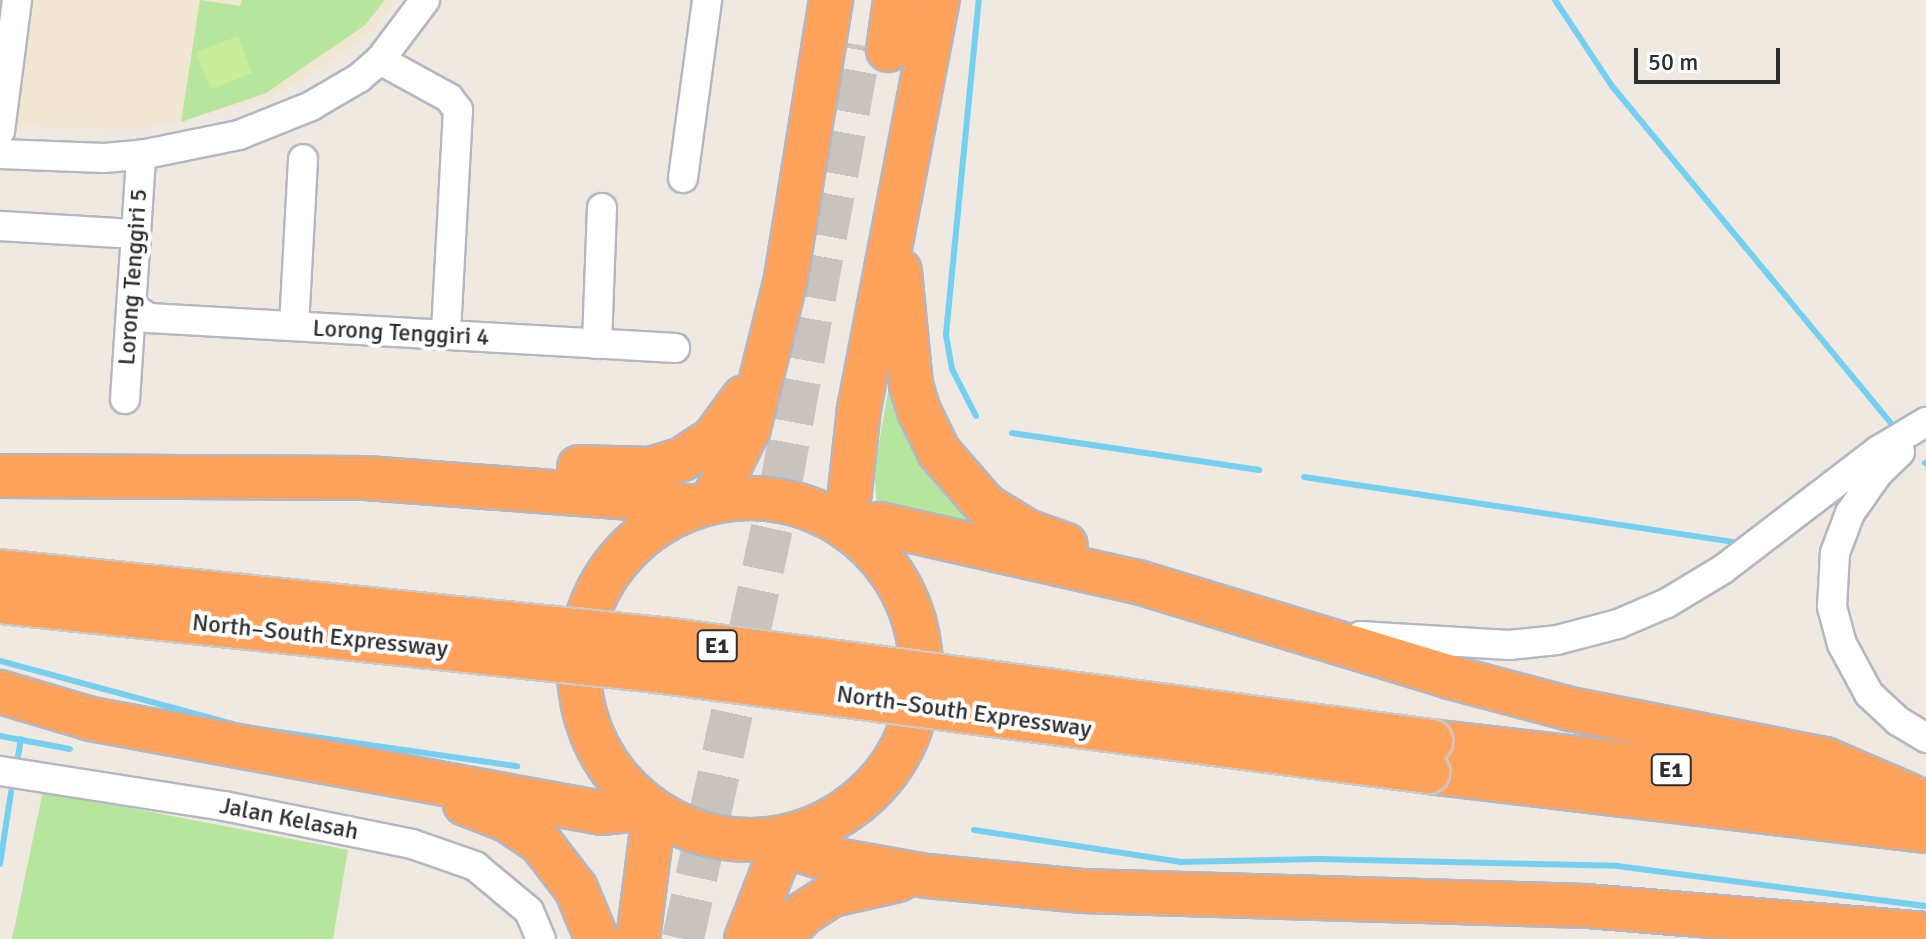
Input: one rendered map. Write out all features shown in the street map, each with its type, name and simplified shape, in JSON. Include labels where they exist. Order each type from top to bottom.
[{"type":"highway","points":[[0,476],[366,478],[702,505],[751,498],[791,503],[849,530],[886,567],[909,609],[920,656],[917,704],[900,750],[872,789],[834,818],[783,837],[715,837],[650,809],[609,766],[587,721],[579,681],[582,641],[597,593],[626,551],[657,525],[702,505],[749,428],[786,278],[831,0]]},
{"type":"highway","points":[[867,0],[875,48],[895,0]]},
{"type":"highway","points":[[849,530],[859,409],[938,0]]},
{"type":"highway","points":[[895,218],[911,385],[919,411],[939,452],[969,490],[1007,520],[1048,540],[1110,561],[1138,582]]},
{"type":"highway","points":[[442,484],[491,466],[650,469],[682,459],[713,439],[732,417],[767,348]]},
{"type":"highway","points":[[849,530],[880,524],[1138,582],[1570,709],[1825,759],[1921,808]]},
{"type":"highway","name":"North–South Expressway","points":[[0,571],[672,640],[1429,756]]},
{"type":"highway","name":"North–South Expressway","points":[[0,602],[1921,808]]},
{"type":"highway","points":[[0,692],[91,719],[602,813],[650,809]]},
{"type":"highway","points":[[415,778],[452,799],[507,820],[540,842],[576,889],[597,939]]},
{"type":"highway","points":[[638,939],[651,838],[650,809]]},
{"type":"highway","points":[[783,837],[805,852],[820,857],[927,876],[1083,891],[1587,906],[1824,932],[1926,934]]},
{"type":"highway","points":[[746,939],[783,837]]},
{"type":"highway","points":[[778,939],[804,913],[832,895],[869,884],[927,876]]},
{"type":"street","points":[[0,131],[17,0]]},
{"type":"street","points":[[0,154],[104,158],[141,155],[239,135],[286,118],[335,93],[380,60],[425,0]]},
{"type":"street","points":[[683,178],[707,0]]},
{"type":"street","points":[[380,60],[449,98],[458,110],[446,335]]},
{"type":"street","name":"Lorong Tenggiri 5","points":[[125,399],[141,155]]},
{"type":"street","points":[[294,326],[303,159]]},
{"type":"street","points":[[597,344],[602,208]]},
{"type":"street","points":[[0,226],[136,234]]},
{"type":"street","name":"Lorong Tenggiri 4","points":[[131,306],[149,318],[675,348]]},
{"type":"street","points":[[1325,639],[1360,636],[1509,645],[1557,640],[1618,624],[1667,603],[1722,570],[1879,450],[1923,424]]},
{"type":"street","points":[[1923,424],[1907,446],[1879,472],[1850,513],[1835,553],[1832,598],[1842,644],[1869,694],[1898,721],[1926,738]]},
{"type":"street","name":"Jalan Kelasah","points":[[0,771],[224,806],[412,844],[475,866],[529,911],[541,939]]},
{"type":"shaded area","points":[[29,0],[399,0],[372,32],[273,97],[143,129],[11,126]]},
{"type":"green space","points":[[200,0],[240,6],[242,0],[385,0],[365,25],[266,93],[181,122]]},
{"type":"green space","points":[[238,36],[252,73],[210,89],[196,52]]},
{"type":"green space","points":[[899,330],[995,527],[878,515],[874,471]]},
{"type":"green space","points":[[43,791],[348,850],[333,939],[12,939]]},
{"type":"waterway","points":[[976,416],[952,369],[946,334],[979,0]]},
{"type":"waterway","points":[[1555,0],[1612,86],[1896,429]]},
{"type":"waterway","points":[[1012,433],[1259,470]]},
{"type":"waterway","points":[[1304,477],[1741,543]]},
{"type":"waterway","points":[[0,661],[233,724]]},
{"type":"waterway","points":[[252,728],[517,766]]},
{"type":"waterway","points":[[0,736],[70,749]]},
{"type":"waterway","points":[[18,756],[21,739]]},
{"type":"waterway","points":[[0,864],[11,792]]},
{"type":"waterway","points":[[974,830],[1180,862],[1317,859],[1617,866],[1926,906]]},
{"type":"tunnel","points":[[683,939],[781,484],[861,45]]}]
